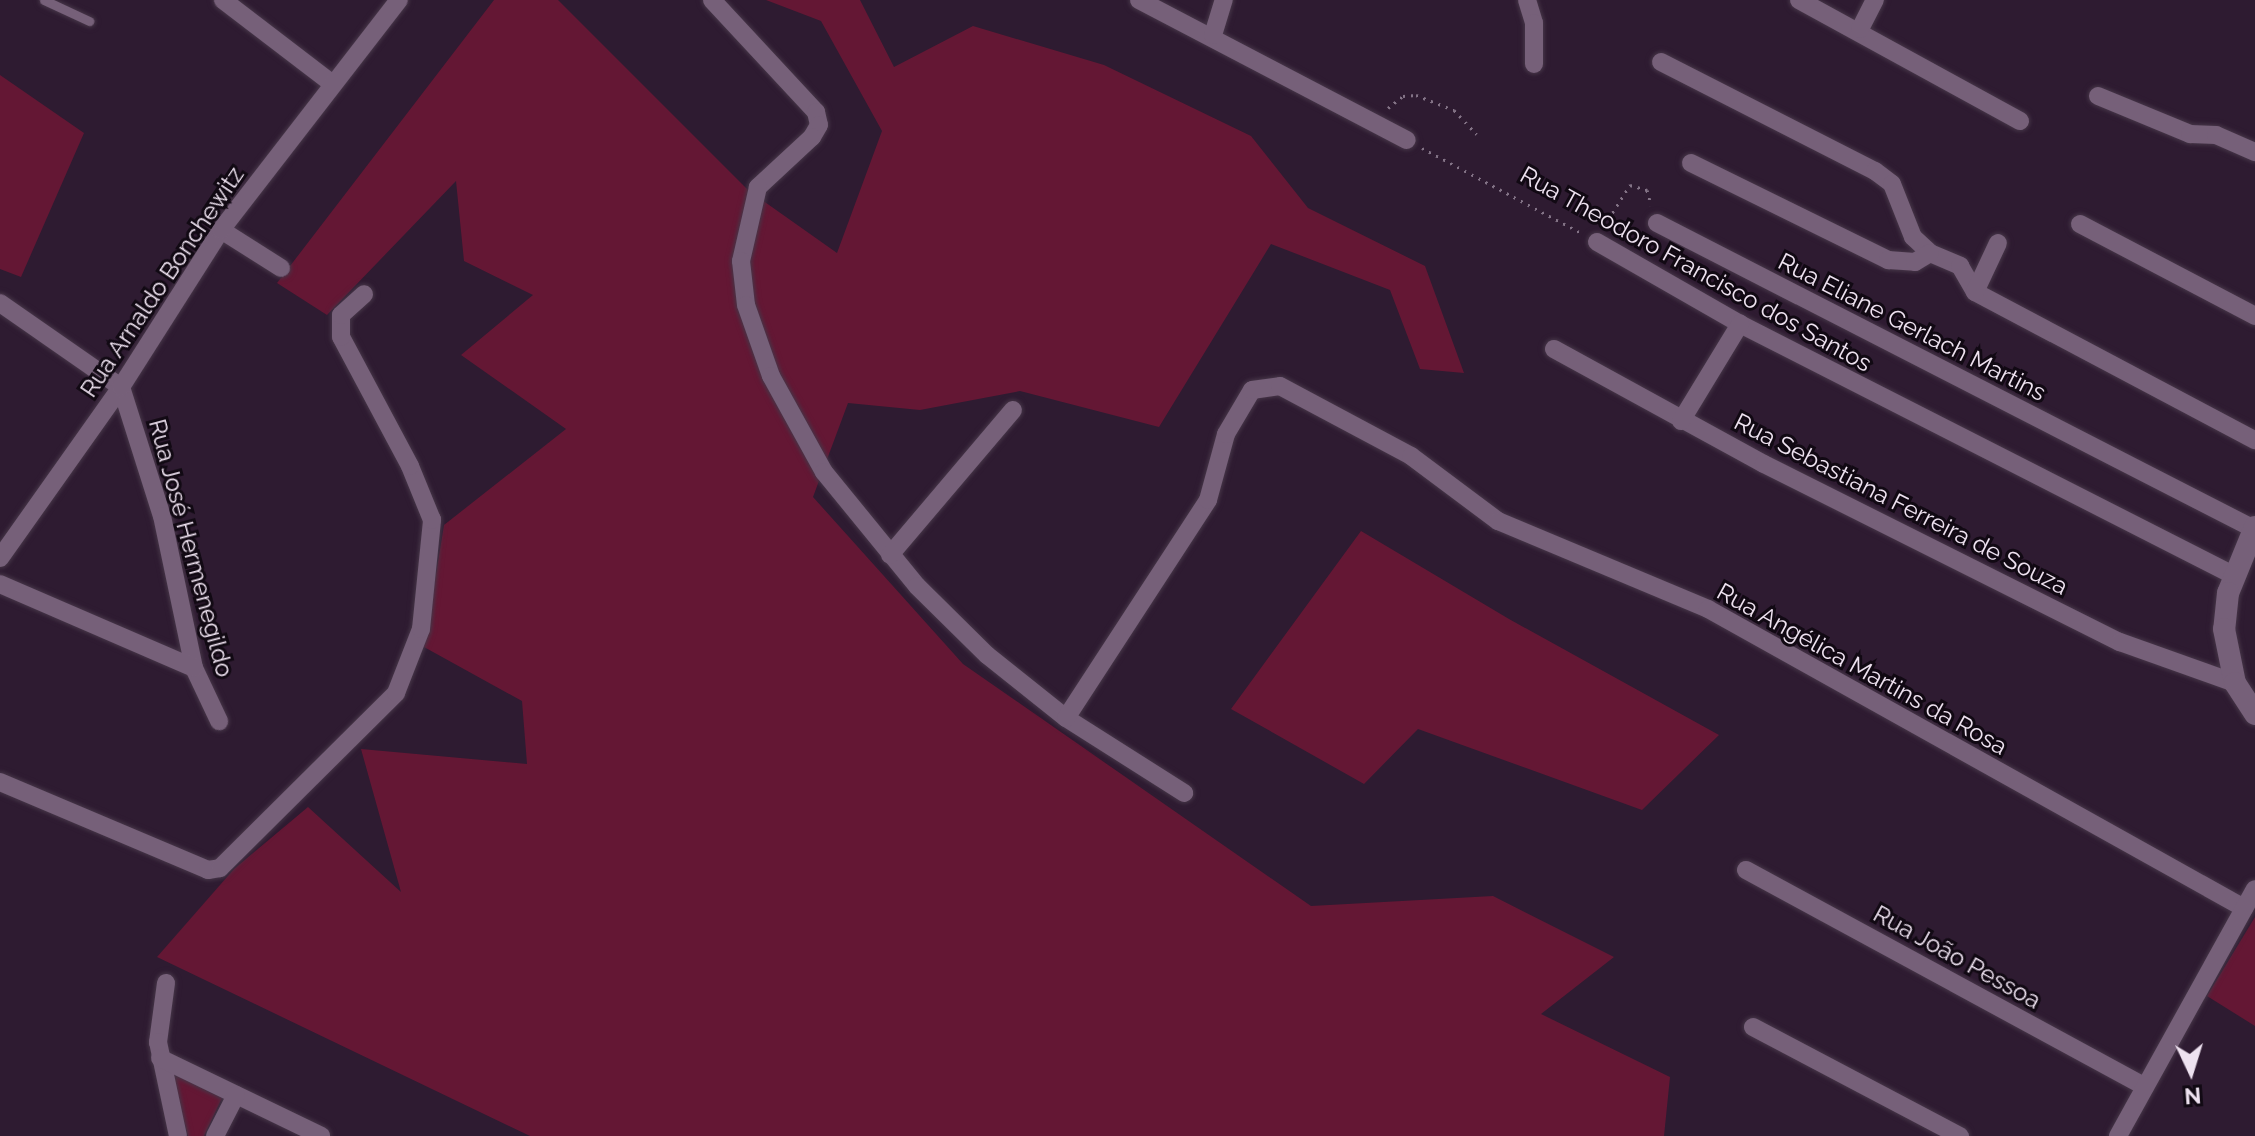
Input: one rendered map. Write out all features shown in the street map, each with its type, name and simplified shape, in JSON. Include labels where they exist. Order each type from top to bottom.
[{"type":"street","points":[[223,0],[333,84]]},
{"type":"street","name":"Rua Arnaldo Bonchewitz","points":[[0,558],[121,387],[221,230],[399,0]]},
{"type":"street","points":[[712,0],[816,112],[819,125],[812,137],[758,187],[741,261],[746,305],[771,376],[824,472],[890,555],[987,655],[1066,718],[1184,793]]},
{"type":"street","points":[[1139,0],[1213,35],[1271,73],[1407,140]]},
{"type":"street","points":[[1213,35],[1224,0]]},
{"type":"street","points":[[1527,0],[1534,23],[1534,64]]},
{"type":"street","points":[[1799,0],[1860,29],[2020,121]]},
{"type":"street","points":[[1860,29],[1875,0]]},
{"type":"street","points":[[1661,62],[1875,171],[1892,184],[1913,237],[1930,253],[1960,266],[1975,292],[2255,440]]},
{"type":"street","points":[[2098,96],[2190,134],[2216,135],[2255,152]]},
{"type":"street","points":[[1691,163],[1888,260],[1915,262],[1930,253]]},
{"type":"street","name":"Rua Eliane Gerlach Martins","points":[[1657,223],[2253,535]]},
{"type":"street","points":[[2080,224],[2255,316]]},
{"type":"street","points":[[221,230],[281,268]]},
{"type":"street","name":"Rua Theodoro Francisco dos Santos","points":[[1597,242],[1740,324],[2233,575]]},
{"type":"street","points":[[1975,292],[1998,243]]},
{"type":"street","points":[[0,782],[208,870],[220,868],[396,693],[421,629],[432,520],[410,466],[341,337],[341,315],[364,294]]},
{"type":"street","points":[[0,303],[121,387]]},
{"type":"street","points":[[1681,421],[1740,324]]},
{"type":"street","name":"Rua Sebastiana Ferreira de Souza","points":[[1554,349],[1681,421],[2120,642],[2235,683]]},
{"type":"street","name":"Rua Angélica Martins da Rosa","points":[[1066,718],[1208,500],[1226,434],[1252,390],[1261,385],[1299,392],[1452,483],[1498,521],[1708,609],[2244,908]]},
{"type":"street","name":"Rua José Hermenegildo","points":[[121,387],[162,516],[194,668],[219,721]]},
{"type":"street","points":[[890,555],[1013,410]]},
{"type":"street","points":[[2253,535],[2233,575],[2224,629],[2235,683],[2255,714]]},
{"type":"street","points":[[0,584],[194,668]]},
{"type":"street","name":"Rua João Pessoa","points":[[1746,870],[2145,1087]]},
{"type":"street","points":[[2118,1136],[2255,889]]},
{"type":"street","points":[[166,983],[160,1058],[178,1136]]},
{"type":"street","points":[[1753,1027],[1960,1136]]},
{"type":"street","points":[[160,1058],[321,1136]]},
{"type":"street","points":[[215,1136],[236,1095]]},
{"type":"lane","points":[[44,0],[89,21]]},
{"type":"path","points":[[1376,123],[1394,100],[1416,95],[1454,110],[1476,134]]},
{"type":"path","name":"Rua Theodoro Francisco dos Santos","points":[[1407,140],[1597,242]]},
{"type":"path","points":[[1597,242],[1630,185],[1647,190],[1657,223]]},
{"type":"shaded area","points":[[494,0],[558,0],[748,190],[837,253],[882,131],[821,21],[766,0],[860,0],[894,67],[973,26],[1104,65],[1251,136],[1308,208],[1425,266],[1464,373],[1420,369],[1390,290],[1271,244],[1159,427],[1020,391],[920,410],[848,403],[813,497],[963,664],[1311,906],[1493,896],[1614,957],[1541,1014],[1670,1077],[1664,1136],[530,1136],[157,957],[234,869],[308,807],[401,892],[361,749],[527,764],[522,701],[424,647],[444,525],[566,429],[461,355],[533,295],[464,261],[456,181],[327,315],[277,283]]},
{"type":"shaded area","points":[[0,75],[84,133],[21,277],[0,269]]},
{"type":"shaded area","points":[[1361,531],[1509,619],[1719,735],[1642,810],[1418,729],[1364,784],[1231,709]]},
{"type":"shaded area","points":[[2255,917],[2255,1026],[2207,996]]},
{"type":"shaded area","points":[[171,1073],[222,1098],[204,1136],[188,1136]]}]
